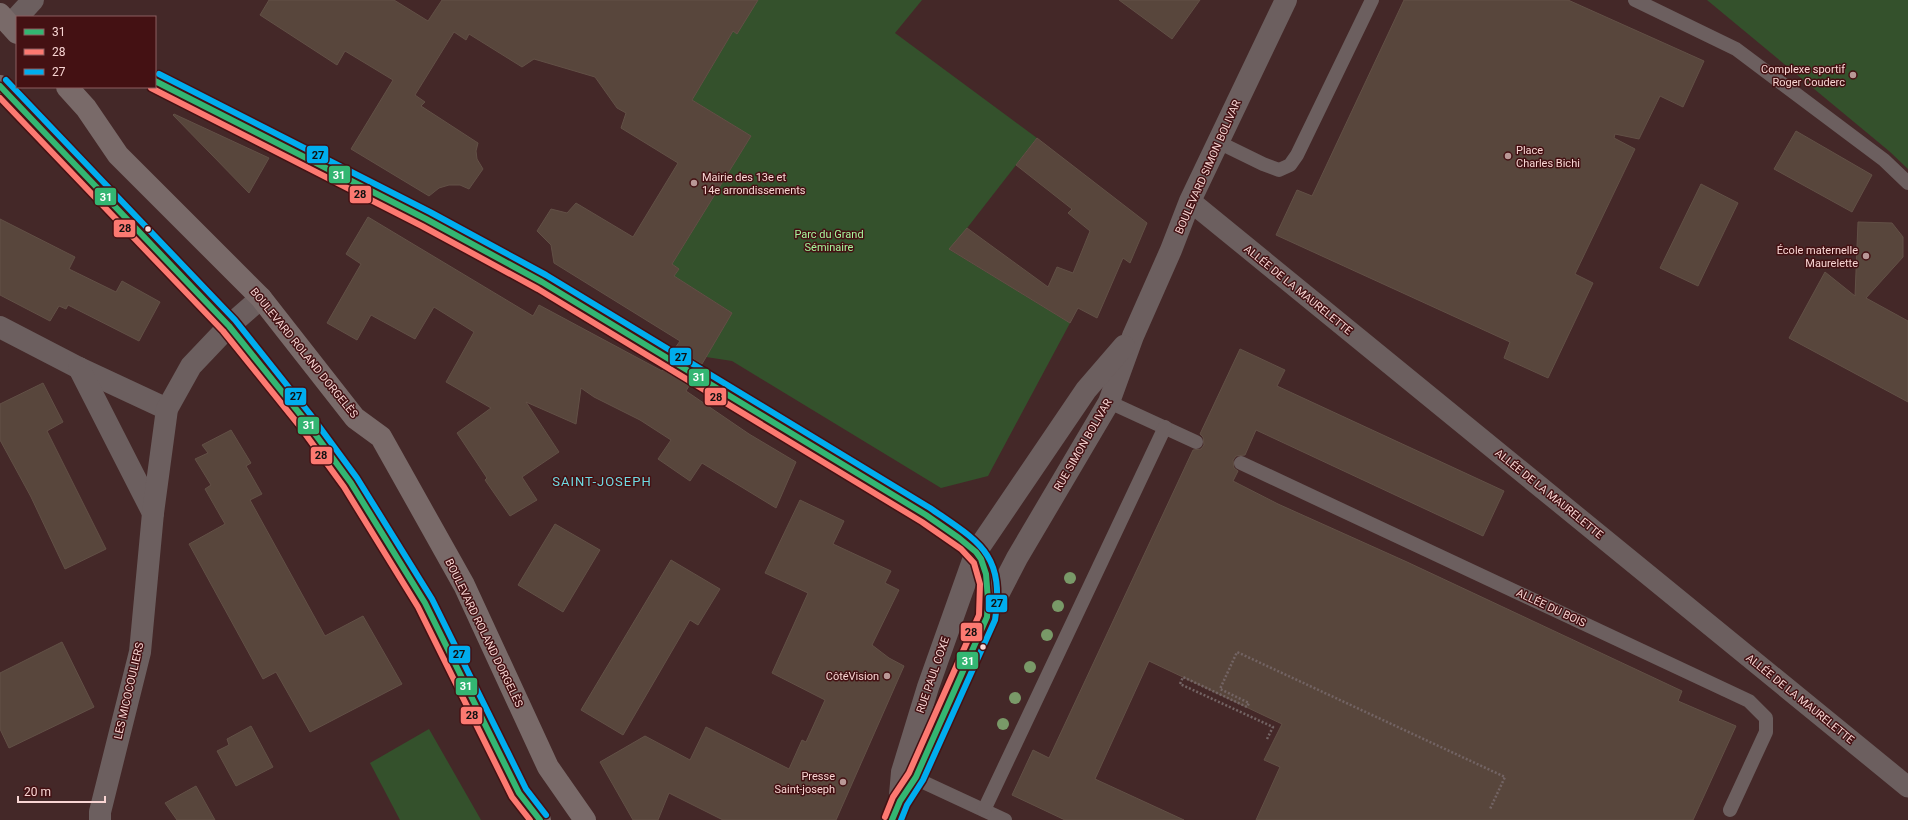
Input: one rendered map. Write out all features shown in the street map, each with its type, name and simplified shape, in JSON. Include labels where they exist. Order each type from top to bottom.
[{"type":"main road","points":[[0,86],[229,326],[304,419],[351,483],[426,603],[519,793],[540,820]]},
{"type":"main road","name":"BOULEVARD ROLAND DORGELÈS","points":[[68,88],[86,108],[118,156],[261,298],[356,418],[381,437],[464,585],[548,767],[585,820]]},
{"type":"street","points":[[17,16],[33,0]]},
{"type":"street","name":"BOULEVARD SIMON BOLIVAR","points":[[1133,336],[1171,250],[1190,201],[1286,0]]},
{"type":"street","name":"RUE PAUL COXE","points":[[156,82],[426,219],[542,282],[926,515],[976,552],[985,569],[989,592],[987,617],[909,775],[896,810]]},
{"type":"street","name":"ALLÉE DE LA MAURELETTE","points":[[1190,201],[1908,787]]},
{"type":"street","name":"LES MICOCOULIERS","points":[[100,820],[100,812],[140,652],[153,513],[167,409],[191,366],[229,326],[261,298]]},
{"type":"street","points":[[0,328],[79,368],[167,409]]},
{"type":"street","points":[[976,552],[1086,390],[1133,336]]},
{"type":"street","name":"RUE SIMON BOLIVAR","points":[[987,617],[1025,544],[1109,402],[1133,336]]},
{"type":"street","points":[[79,368],[153,513]]},
{"type":"street","name":"RUE PAUL COXE","points":[[909,775],[928,687],[976,552]]},
{"type":"lane","points":[[1218,142],[1263,164],[1279,170],[1290,164],[1297,154],[1372,0]]},
{"type":"lane","points":[[1635,0],[1736,49],[1884,160],[1908,183]]},
{"type":"lane","points":[[1109,402],[1196,442]]},
{"type":"lane","points":[[984,810],[1164,427]]},
{"type":"lane","name":"ALLÉE DU BOIS","points":[[1241,463],[1749,701],[1766,718],[1766,732],[1730,810]]},
{"type":"lane","points":[[909,775],[1005,820]]},
{"type":"path","points":[[1267,739],[1273,727],[1180,684],[1183,677],[1246,707],[1249,703],[1220,689],[1237,652],[1505,777],[1490,809]]},
{"type":"green space","name":"Parc du Grand Séminaire","points":[[758,0],[922,0],[895,33],[1037,138],[950,250],[1070,323],[988,476],[941,488],[732,361],[706,357],[732,313],[674,276],[679,269],[672,264],[751,136],[692,100],[733,31]]},
{"type":"green space","name":"Complexe sportif Roger Couderc","points":[[1707,0],[1908,0],[1908,169],[1889,151]]},
{"type":"green space","points":[[429,729],[481,820],[400,820],[370,763]]},
{"type":"building","points":[[269,0],[394,0],[428,21],[442,0],[758,0],[737,34],[733,31],[692,100],[751,136],[672,264],[679,269],[674,276],[732,313],[702,364],[675,348],[680,341],[554,263],[551,245],[537,231],[551,209],[567,213],[576,203],[633,237],[678,163],[621,128],[626,113],[617,108],[595,77],[534,59],[522,67],[469,34],[466,40],[454,32],[415,95],[425,102],[421,106],[478,143],[476,151],[477,159],[483,169],[469,189],[460,185],[449,185],[439,188],[429,196],[351,149],[393,80],[345,51],[337,65],[260,15]]},
{"type":"building","points":[[1119,0],[1200,0],[1172,39]]},
{"type":"building","points":[[1404,0],[1568,0],[1704,61],[1683,107],[1660,96],[1639,139],[1615,134],[1614,138],[1635,149],[1575,274],[1593,283],[1548,378],[1504,358],[1510,342],[1276,235],[1297,190],[1312,196]]},
{"type":"building","points":[[174,114],[269,158],[249,193],[173,115]]},
{"type":"building","points":[[1796,131],[1872,175],[1852,212],[1774,169]]},
{"type":"building","points":[[1037,138],[1147,223],[1130,263],[1123,258],[1097,318],[1078,308],[1070,323],[949,249],[967,228],[1048,287],[1057,267],[1073,273],[1090,231],[1068,213],[1072,209],[1016,165]]},
{"type":"building","points":[[1701,184],[1738,203],[1698,286],[1660,268]]},
{"type":"building","points":[[368,217],[533,316],[539,305],[662,371],[663,370],[689,386],[686,391],[749,434],[796,462],[776,508],[702,463],[690,481],[658,459],[671,440],[640,420],[594,397],[581,388],[576,424],[526,402],[559,452],[522,477],[537,500],[510,516],[485,480],[487,478],[457,433],[491,408],[446,382],[474,332],[434,307],[415,339],[371,315],[357,340],[327,323],[361,264],[346,254]]},
{"type":"building","points":[[0,219],[75,257],[69,269],[116,292],[122,281],[160,302],[139,341],[68,305],[66,309],[59,306],[50,321],[0,295]]},
{"type":"building","points":[[1858,222],[1892,223],[1903,237],[1903,257],[1866,298],[1908,321],[1908,402],[1789,338],[1825,272],[1855,296]]},
{"type":"building","points":[[1240,349],[1285,370],[1277,386],[1504,491],[1483,536],[1256,430],[1245,455],[1236,456],[1233,460],[1234,468],[1238,471],[1233,481],[1278,504],[1407,562],[1682,691],[1678,701],[1736,726],[1693,820],[1256,820],[1280,767],[1264,760],[1282,724],[1149,661],[1095,779],[1184,820],[1065,820],[1012,795],[1033,750],[1049,758],[1193,450],[1201,449],[1204,445],[1203,437],[1200,434]]},
{"type":"building","points":[[43,383],[63,422],[47,431],[106,549],[65,569],[31,497],[0,440],[0,404]]},
{"type":"building","points":[[231,430],[251,463],[246,466],[262,494],[250,500],[325,636],[363,616],[402,684],[310,732],[276,672],[263,679],[189,544],[225,524],[205,489],[211,485],[195,459],[208,453],[202,445]]},
{"type":"building","points":[[800,500],[844,521],[833,544],[891,571],[885,583],[899,590],[872,645],[889,658],[904,666],[836,820],[723,820],[669,793],[658,820],[633,820],[600,762],[645,736],[690,760],[706,727],[789,769],[802,740],[806,742],[825,700],[772,673],[808,593],[765,573]]},
{"type":"building","points":[[555,524],[600,550],[563,612],[518,585]]},
{"type":"building","points":[[671,560],[720,589],[698,625],[690,620],[623,735],[581,710]]},
{"type":"building","points":[[62,642],[94,707],[9,748],[0,729],[0,673]]},
{"type":"building","points":[[251,726],[273,767],[236,786],[217,751],[229,745],[227,739]]},
{"type":"building","points":[[196,786],[215,820],[177,820],[165,803]]},
{"type":"transit line","name":"27","points":[[159,74],[430,212],[546,275],[930,508],[975,541],[985,552],[992,564],[996,579],[997,597],[995,620],[923,780],[907,805],[901,820]]},
{"type":"transit line","name":"27","points":[[6,80],[235,320],[310,414],[357,478],[432,599],[526,789],[546,815]]},
{"type":"transit line","name":"31","points":[[156,82],[426,219],[542,282],[926,515],[976,552],[981,559],[986,574],[988,600],[987,617],[916,777],[900,801],[892,820]]},
{"type":"transit line","name":"31","points":[[0,86],[229,326],[304,419],[351,483],[425,603],[519,793],[540,820]]},
{"type":"transit line","name":"28","points":[[151,88],[422,226],[538,289],[922,522],[961,549],[974,563],[980,584],[979,615],[909,773],[893,797],[885,817]]},
{"type":"transit line","name":"28","points":[[0,98],[223,331],[298,424],[344,487],[418,607],[512,797],[530,820]]},
{"type":"place","name":"Complexe sportif Roger Couderc","points":[[1853,75]]},
{"type":"place","name":"Place Charles Bichi","points":[[1508,156]]},
{"type":"place","name":"Mairie des 13e et 14e arrondissements","points":[[694,183]]},
{"type":"place","name":"École maternelle Maurelette","points":[[1866,256]]},
{"type":"place","name":"CôtéVision","points":[[887,676]]},
{"type":"place","name":"Presse Saint-joseph","points":[[843,782]]},
{"type":"district","name":"SAINT-JOSEPH","points":[[602,481]]}]
